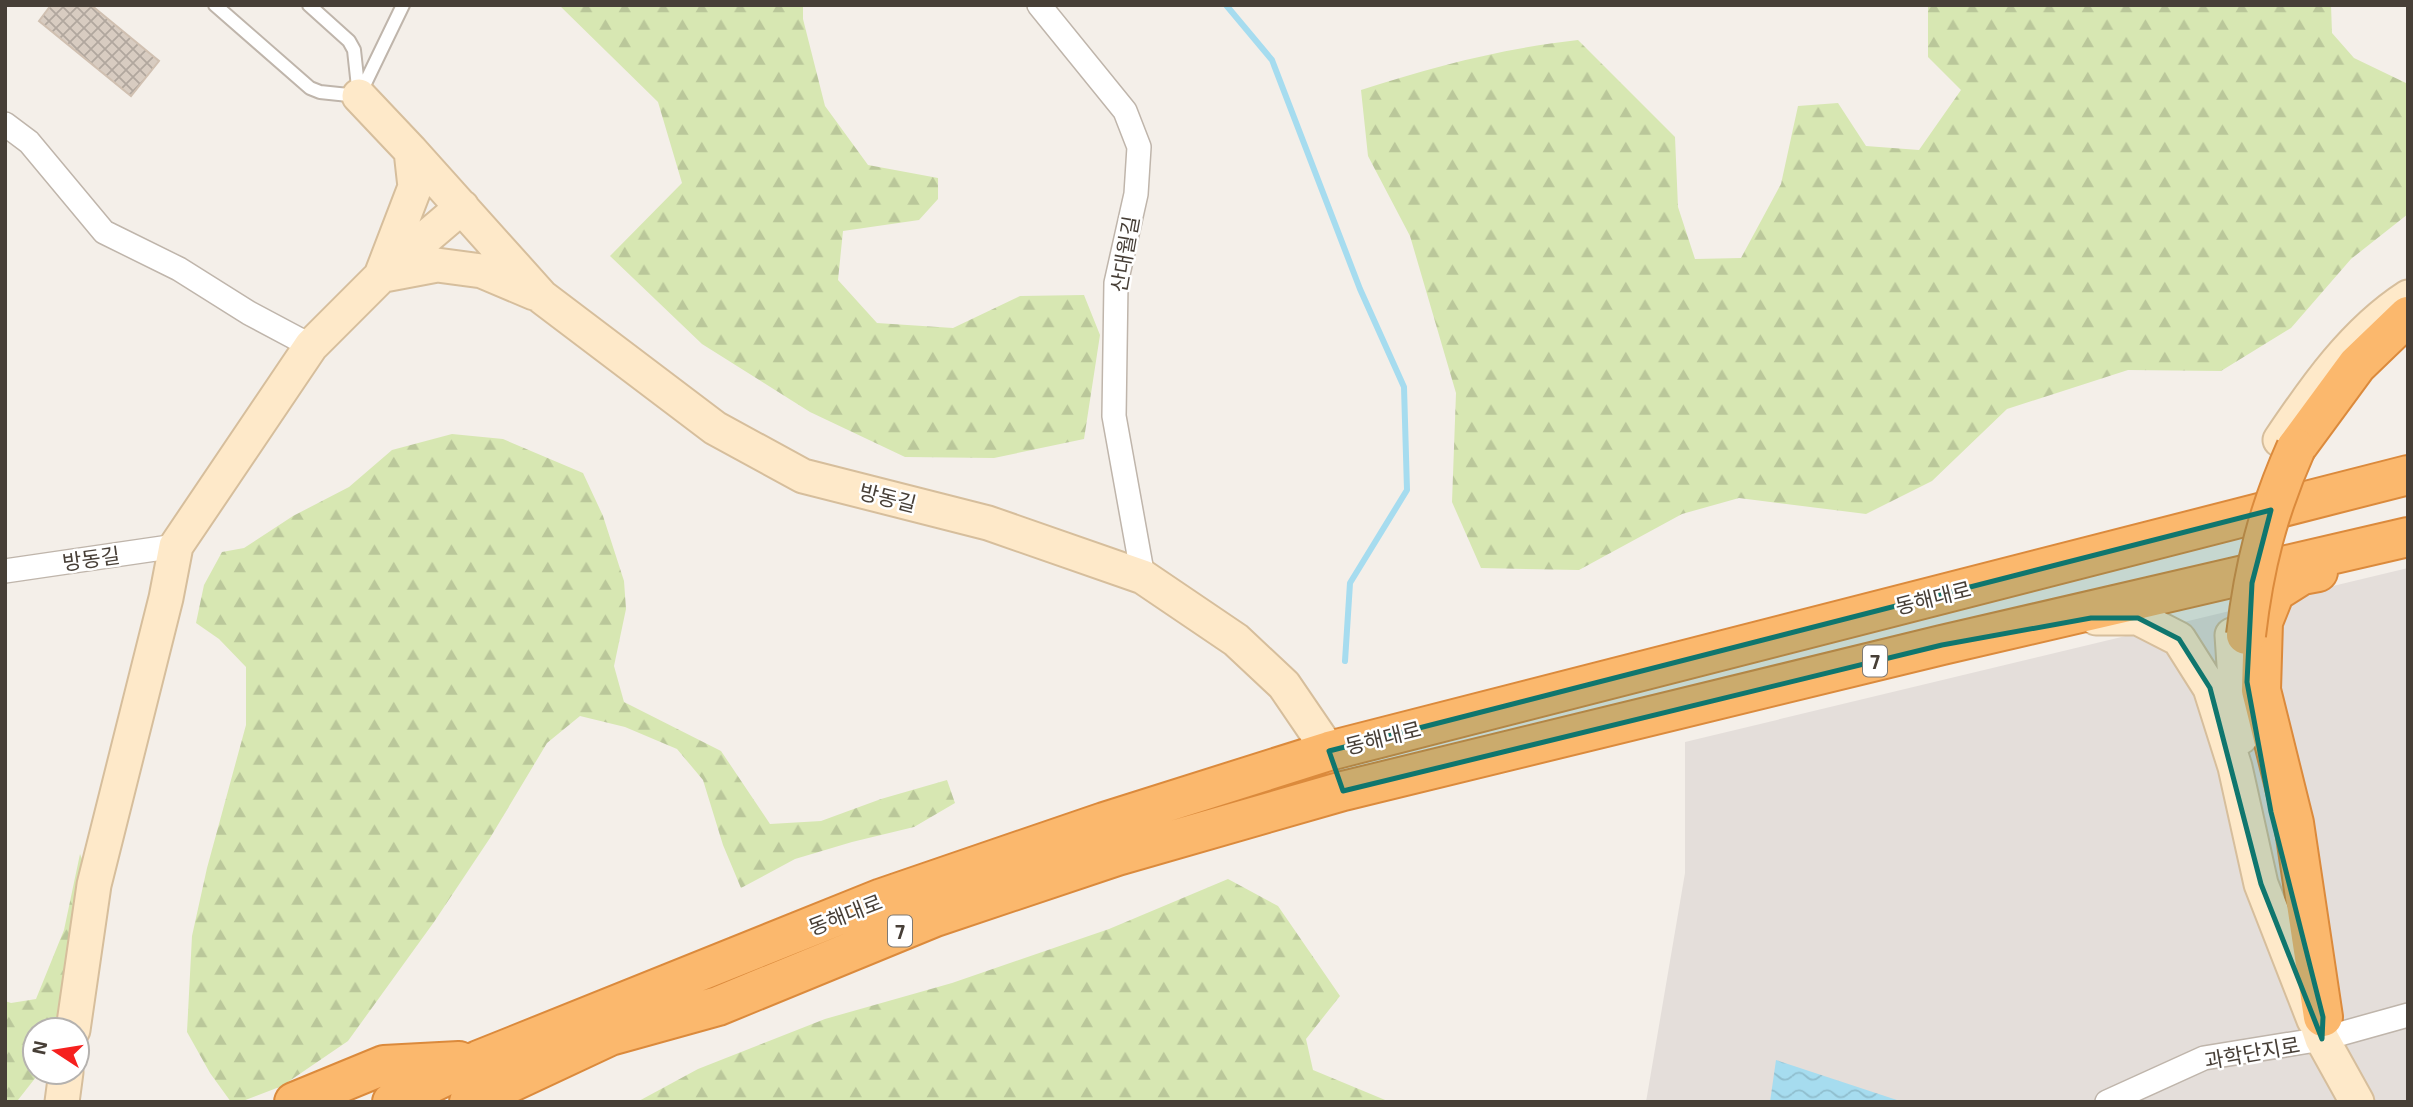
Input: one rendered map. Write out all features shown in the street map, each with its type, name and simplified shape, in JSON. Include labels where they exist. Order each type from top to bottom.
[{"type":"highway","points":[[2320,1025],[2271,812],[2239,635],[2288,444],[2357,365],[2408,316]]},
{"type":"highway","name":"동해대로","points":[[392,1102],[478,1060],[882,898],[1104,822],[1329,751],[2408,475]]},
{"type":"highway","name":"동해대로","points":[[469,1102],[610,1036],[718,1006],[935,917],[1117,856],[1343,791],[1942,645],[2408,537]]},
{"type":"highway","points":[[2320,1025],[2294,822],[2261,690],[2263,622],[2275,592],[2302,575],[2408,547]]},
{"type":"highway","points":[[1329,751],[1343,791]]},
{"type":"highway","points":[[504,1102],[555,1076],[718,1006]]},
{"type":"highway","points":[[294,1102],[384,1065],[478,1060]]},
{"type":"street","name":"산대월길","points":[[1039,5],[1125,111],[1139,147],[1136,194],[1116,283],[1114,416],[1143,577]]},
{"type":"street","name":"방동길","points":[[359,96],[542,296],[715,428],[803,475],[988,523],[1143,577],[1236,640],[1284,685],[1329,751]]},
{"type":"street","points":[[5,124],[29,142],[104,232],[179,268],[249,313],[311,346]]},
{"type":"street","points":[[382,275],[415,187],[411,151]]},
{"type":"street","points":[[75,1016],[94,885],[166,598],[176,546],[311,346],[382,275],[461,207]]},
{"type":"street","points":[[382,275],[437,265],[482,271],[542,296]]},
{"type":"street","points":[[2288,444],[2318,383],[2369,328],[2408,297]]},
{"type":"street","name":"방동길","points":[[5,570],[176,546]]},
{"type":"street","points":[[1942,645],[2091,618],[2138,618],[2179,639],[2210,688],[2235,767],[2261,884],[2320,1025]]},
{"type":"street","name":"과학단지로","points":[[2107,1102],[2204,1058],[2320,1025],[2408,1015]]},
{"type":"street","name":"과학단지로","points":[[2320,1025],[2357,1102]]},
{"type":"lane","points":[[215,5],[310,88],[359,96]]},
{"type":"lane","points":[[309,5],[349,41],[354,50],[359,96]]},
{"type":"lane","points":[[359,96],[402,5]]},
{"type":"highlighted area","points":[[2271,510],[2252,583],[2247,682],[2271,812],[2323,1017],[2322,1039],[2261,884],[2210,688],[2179,639],[2138,618],[2091,618],[1942,645],[1343,791],[1329,751]]},
{"type":"shaded area","points":[[2408,568],[2408,1102],[1646,1102],[1685,873],[1685,742]]},
{"type":"green space","points":[[559,5],[803,5],[803,19],[825,106],[868,165],[938,178],[938,199],[919,220],[843,231],[838,280],[877,323],[953,328],[1020,296],[1084,295],[1100,335],[1084,439],[994,458],[905,457],[810,412],[702,344],[610,256],[682,183],[658,102]]},
{"type":"green space","points":[[1928,5],[2331,5],[2332,33],[2354,58],[2408,84],[2408,214],[2351,259],[2291,328],[2221,371],[2128,370],[2007,409],[1932,481],[1866,514],[1739,498],[1682,514],[1579,570],[1481,568],[1452,502],[1456,393],[1410,236],[1368,156],[1361,90],[1468,59],[1578,40],[1675,137],[1678,207],[1695,259],[1741,258],[1781,184],[1798,106],[1838,103],[1866,146],[1919,150],[1961,90],[1928,57]]},
{"type":"green space","points":[[452,434],[503,439],[583,473],[603,516],[624,581],[626,609],[614,666],[624,702],[721,751],[770,824],[821,821],[881,799],[947,780],[955,803],[914,827],[795,859],[741,888],[723,845],[703,780],[677,749],[625,727],[580,716],[547,743],[490,838],[434,922],[348,1041],[282,1086],[240,1102],[231,1102],[210,1073],[187,1032],[192,936],[207,868],[246,725],[246,667],[219,639],[196,623],[204,585],[222,552],[244,548],[293,516],[349,487],[392,450]]},
{"type":"green space","points":[[80,854],[87,872],[58,1016],[21,1016],[21,1086],[29,1086],[18,1100],[5,1102],[5,1001],[11,1003],[36,999],[64,930]]},
{"type":"green space","points":[[1228,879],[1278,906],[1340,996],[1306,1039],[1313,1070],[1390,1102],[637,1102],[698,1069],[825,1019],[952,983],[1109,929]]},
{"type":"water","points":[[1776,1060],[1903,1102],[1770,1102]]},
{"type":"building","points":[[51,5],[91,5],[159,61],[131,96],[39,21]]},
{"type":"waterway","points":[[1226,5],[1272,60],[1360,289],[1404,387],[1407,490],[1350,583],[1345,661]]}]
